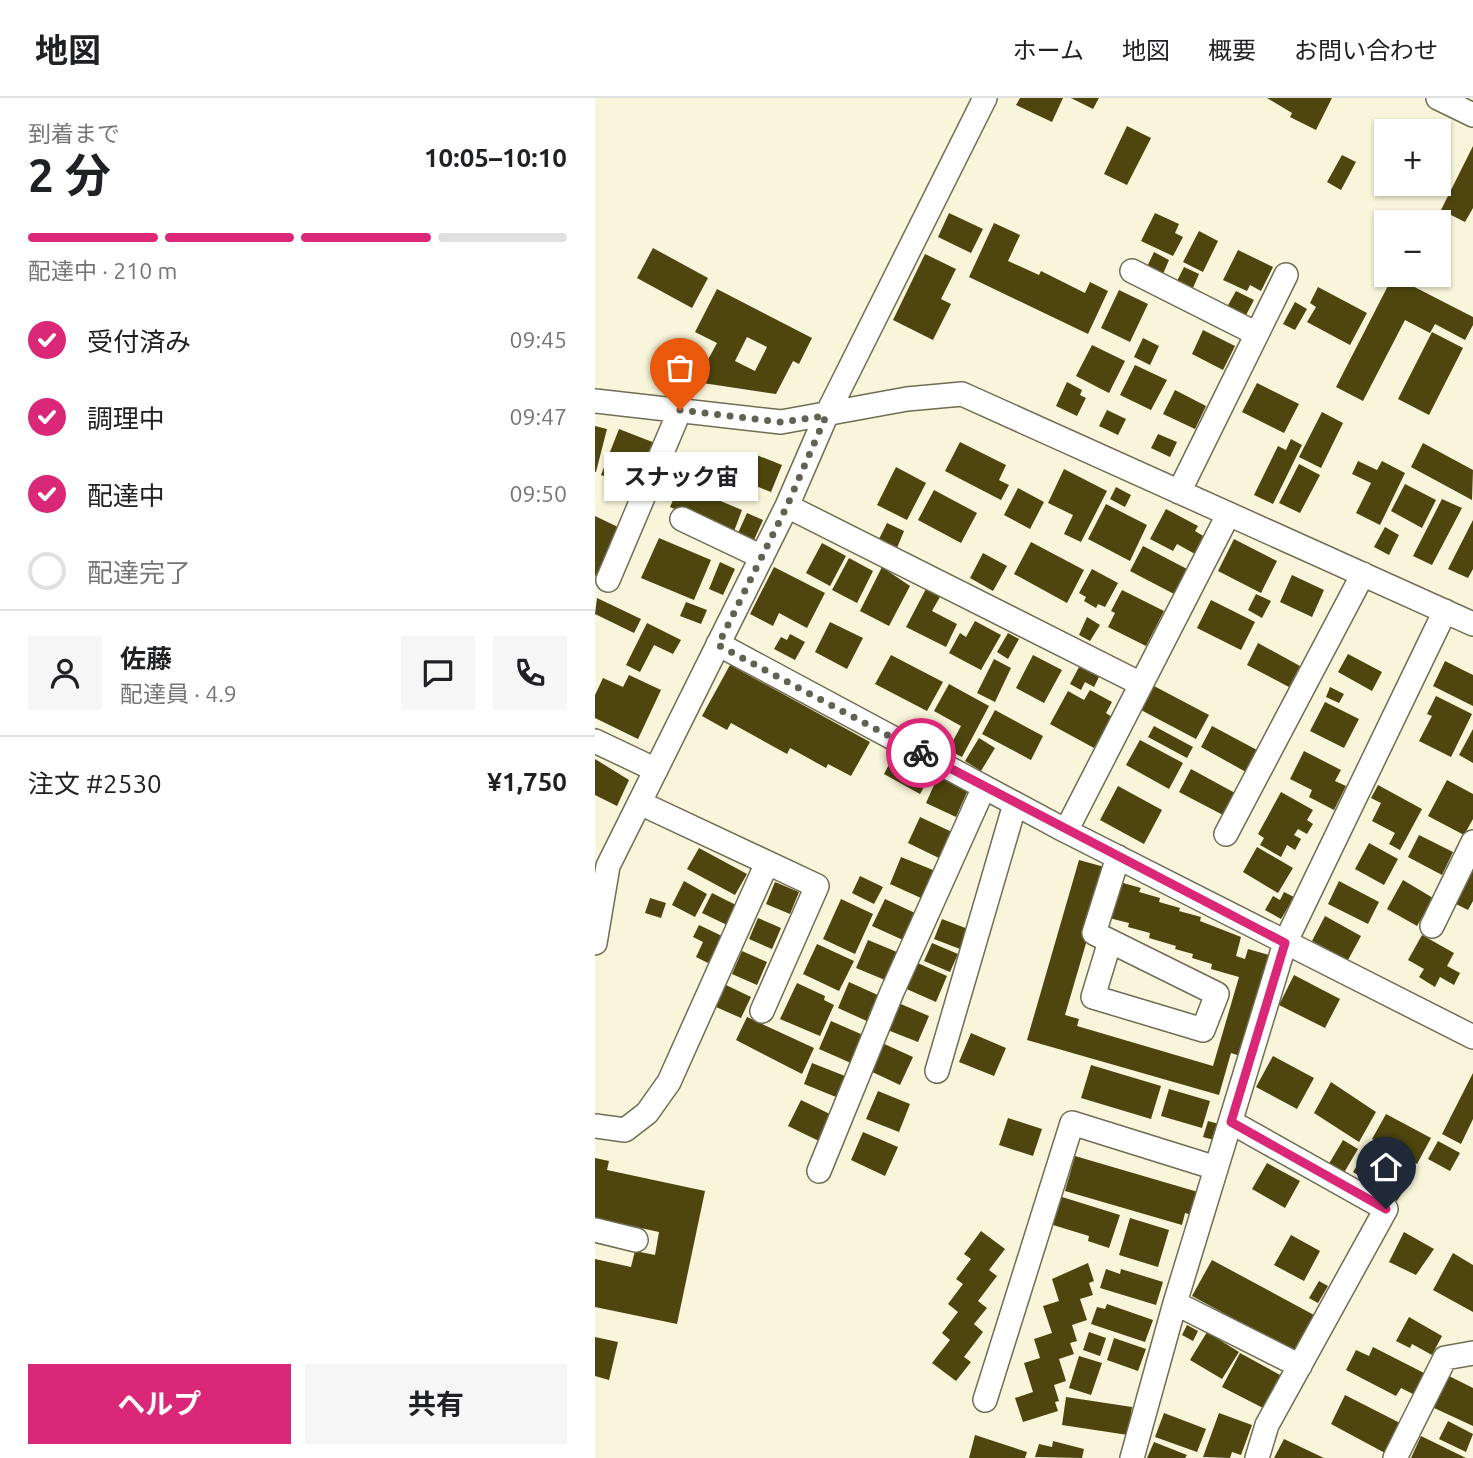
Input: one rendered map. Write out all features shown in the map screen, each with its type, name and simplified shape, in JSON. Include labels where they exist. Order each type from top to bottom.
[{"type":"street","points":[[595,943],[602,865],[640,803],[787,506],[826,416],[985,98]]},
{"type":"street","points":[[1438,98],[1473,115]]},
{"type":"street","points":[[1132,271],[1257,334]]},
{"type":"street","points":[[1179,492],[1286,275]]},
{"type":"street","points":[[595,401],[781,422],[826,416],[907,399],[962,394],[1229,515],[1464,616],[1285,943],[1175,1303],[1132,1458]]},
{"type":"street","points":[[608,580],[680,410]]},
{"type":"street","points":[[787,506],[1141,684]]},
{"type":"street","points":[[1066,831],[1229,515]]},
{"type":"street","points":[[682,519],[762,557]]},
{"type":"street","points":[[1226,834],[1363,574]]},
{"type":"street","points":[[718,645],[1066,831],[1285,943],[1470,1029]]},
{"type":"street","points":[[595,741],[656,770]]},
{"type":"street","points":[[819,1171],[892,992],[984,787]]},
{"type":"street","points":[[640,803],[817,886],[762,1011]]},
{"type":"street","points":[[937,1072],[1016,804]]},
{"type":"street","points":[[1432,926],[1473,842]]},
{"type":"street","points":[[1110,941],[1093,997],[1203,1030],[1217,994],[1094,933],[1118,857]]},
{"type":"street","points":[[595,1126],[625,1130],[647,1113],[669,1082],[767,863]]},
{"type":"street","points":[[1231,1122],[1386,1209],[1267,1425],[1257,1458]]},
{"type":"street","points":[[985,1400],[1072,1123],[1216,1168]]},
{"type":"street","points":[[595,1230],[636,1240]]},
{"type":"street","points":[[1175,1303],[1300,1366]]},
{"type":"street","points":[[1395,1458],[1445,1357],[1473,1353]]},
{"type":"building","points":[[1020,98],[1063,98],[1052,122],[1016,105]]},
{"type":"building","points":[[1071,98],[1099,98],[1093,109]]},
{"type":"building","points":[[1267,98],[1332,98],[1316,130],[1290,117],[1292,113]]},
{"type":"building","points":[[1127,126],[1151,138],[1127,185],[1104,174]]},
{"type":"building","points":[[1473,146],[1473,208],[1465,222],[1451,215],[1451,210],[1441,210],[1448,196],[1451,196],[1451,190]]},
{"type":"building","points":[[1342,155],[1356,162],[1341,190],[1327,182]]},
{"type":"building","points":[[949,213],[983,229],[971,253],[938,237]]},
{"type":"building","points":[[1155,213],[1179,224],[1175,233],[1183,237],[1173,256],[1141,241]]},
{"type":"building","points":[[994,223],[1020,235],[1008,261],[1039,275],[1041,271],[1085,293],[1090,282],[1108,291],[1088,334],[969,277]]},
{"type":"building","points":[[1199,231],[1218,241],[1203,272],[1183,262]]},
{"type":"building","points":[[653,248],[708,278],[692,308],[637,278]]},
{"type":"building","points":[[1238,250],[1273,267],[1261,291],[1250,285],[1247,291],[1223,280]]},
{"type":"building","points":[[1154,252],[1169,260],[1163,274],[1147,267]]},
{"type":"building","points":[[925,254],[956,269],[941,299],[951,304],[933,340],[893,320]]},
{"type":"building","points":[[1184,267],[1199,274],[1193,288],[1177,281]]},
{"type":"building","points":[[1318,287],[1367,313],[1350,345],[1307,322],[1316,307],[1310,303]]},
{"type":"building","points":[[1387,287],[1414,287],[1473,317],[1473,325],[1465,340],[1435,324],[1430,333],[1405,320],[1363,401],[1336,387]]},
{"type":"building","points":[[717,289],[812,338],[799,364],[793,361],[776,394],[696,382],[717,343],[695,332]],"holes":[[[747,337],[767,347],[755,371],[735,361]]]},
{"type":"building","points":[[1119,290],[1148,304],[1130,342],[1101,328]]},
{"type":"building","points":[[1236,291],[1254,300],[1245,317],[1227,307]]},
{"type":"building","points":[[1295,302],[1307,309],[1295,330],[1283,324]]},
{"type":"building","points":[[1203,330],[1235,346],[1223,370],[1192,354]]},
{"type":"building","points":[[1432,332],[1463,348],[1429,415],[1398,399]]},
{"type":"building","points":[[1143,338],[1159,346],[1150,365],[1134,357]]},
{"type":"building","points":[[1092,345],[1125,361],[1109,393],[1076,376]]},
{"type":"building","points":[[1135,365],[1167,380],[1151,410],[1120,395]]},
{"type":"building","points":[[1067,382],[1082,390],[1080,395],[1086,398],[1077,416],[1056,406]]},
{"type":"building","points":[[1257,383],[1299,404],[1284,433],[1242,412]]},
{"type":"building","points":[[1175,390],[1206,406],[1195,429],[1163,414]]},
{"type":"building","points":[[1107,410],[1126,419],[1118,435],[1099,426]]},
{"type":"building","points":[[1322,412],[1343,423],[1321,468],[1299,457]]},
{"type":"building","points":[[595,426],[607,429],[596,472],[595,472]]},
{"type":"building","points":[[619,429],[655,443],[637,489],[601,475]]},
{"type":"building","points":[[1158,434],[1177,442],[1170,457],[1151,448]]},
{"type":"building","points":[[1291,439],[1302,445],[1273,504],[1254,495],[1278,446],[1286,450]]},
{"type":"building","points":[[960,442],[1006,465],[999,480],[1009,485],[1001,500],[945,471]]},
{"type":"building","points":[[1423,443],[1473,470],[1472,500],[1411,467]]},
{"type":"building","points":[[749,452],[782,465],[771,492],[738,479]]},
{"type":"building","points":[[1358,461],[1377,470],[1382,461],[1405,473],[1380,525],[1356,513],[1371,483],[1352,474]]},
{"type":"building","points":[[1299,464],[1320,475],[1300,513],[1279,503]]},
{"type":"building","points":[[690,466],[708,474],[703,486],[685,478]]},
{"type":"building","points":[[896,467],[926,483],[907,520],[877,505]]},
{"type":"building","points":[[1064,469],[1107,491],[1081,542],[1064,534],[1073,515],[1048,503]]},
{"type":"building","points":[[680,484],[742,510],[733,534],[670,507]]},
{"type":"building","points":[[1405,484],[1436,500],[1422,528],[1391,511]]},
{"type":"building","points":[[1116,487],[1131,495],[1125,507],[1110,499]]},
{"type":"building","points":[[1018,488],[1044,502],[1030,529],[1004,515]]},
{"type":"building","points":[[934,490],[977,513],[961,543],[918,520]]},
{"type":"building","points":[[1442,499],[1462,508],[1432,565],[1413,556]]},
{"type":"building","points":[[1106,504],[1147,525],[1130,561],[1088,539]]},
{"type":"building","points":[[1166,509],[1198,526],[1195,531],[1205,537],[1195,554],[1177,544],[1173,551],[1150,539]]},
{"type":"building","points":[[747,513],[763,520],[754,540],[738,533]]},
{"type":"building","points":[[595,516],[620,528],[595,577]]},
{"type":"building","points":[[1473,520],[1473,569],[1468,578],[1448,569]]},
{"type":"building","points":[[887,523],[904,531],[897,548],[879,539]]},
{"type":"building","points":[[1385,527],[1399,535],[1389,555],[1374,547]]},
{"type":"building","points":[[659,538],[711,560],[694,600],[641,578]]},
{"type":"building","points":[[1234,539],[1277,561],[1261,593],[1218,571]]},
{"type":"building","points":[[1031,542],[1084,570],[1067,603],[1014,574]]},
{"type":"building","points":[[822,543],[846,556],[830,586],[806,573]]},
{"type":"building","points":[[1143,546],[1187,569],[1174,594],[1130,571]]},
{"type":"building","points":[[983,553],[1007,566],[993,591],[970,578]]},
{"type":"building","points":[[849,558],[873,571],[857,603],[832,590]]},
{"type":"building","points":[[720,562],[735,569],[723,595],[709,589]]},
{"type":"building","points":[[774,567],[825,593],[807,628],[779,613],[773,626],[750,614]]},
{"type":"building","points":[[882,567],[910,586],[889,626],[860,611]]},
{"type":"building","points":[[1092,569],[1118,583],[1105,607],[1098,604],[1096,608],[1084,601],[1086,597],[1079,593]]},
{"type":"building","points":[[1292,575],[1324,590],[1312,617],[1280,602]]},
{"type":"building","points":[[927,587],[941,595],[932,611],[957,624],[946,647],[906,627]]},
{"type":"building","points":[[1122,590],[1164,611],[1146,646],[1108,627],[1115,613],[1111,611]]},
{"type":"building","points":[[1256,594],[1271,601],[1262,618],[1248,610]]},
{"type":"building","points":[[597,598],[641,619],[634,633],[595,614]]},
{"type":"building","points":[[1211,600],[1255,622],[1241,650],[1197,628]]},
{"type":"building","points":[[686,602],[707,610],[701,624],[680,616]]},
{"type":"building","points":[[1087,617],[1100,625],[1090,641],[1079,635]]},
{"type":"building","points":[[975,621],[1001,635],[981,670],[949,653],[960,633],[966,637]]},
{"type":"building","points":[[830,622],[863,638],[847,669],[815,652]]},
{"type":"building","points":[[647,623],[681,640],[673,654],[654,645],[640,672],[626,665]]},
{"type":"building","points":[[1008,633],[1019,639],[1008,659],[997,652]]},
{"type":"building","points":[[790,634],[805,642],[795,660],[774,649],[781,637],[787,640]]},
{"type":"building","points":[[1258,643],[1300,666],[1289,687],[1247,665]]},
{"type":"building","points":[[1348,654],[1382,672],[1372,691],[1338,672]]},
{"type":"building","points":[[891,655],[943,682],[927,711],[875,684]]},
{"type":"building","points":[[1033,655],[1062,670],[1044,703],[1016,688]]},
{"type":"building","points":[[994,659],[1011,668],[995,702],[977,693]]},
{"type":"building","points":[[1445,661],[1473,675],[1473,706],[1433,686]]},
{"type":"building","points":[[730,665],[870,742],[851,776],[828,764],[826,768],[790,748],[787,754],[731,723],[727,730],[702,716]]},
{"type":"building","points":[[1079,667],[1099,677],[1094,687],[1085,682],[1081,690],[1070,684]]},
{"type":"building","points":[[629,675],[661,690],[638,739],[595,718],[595,695],[603,678],[623,687]]},
{"type":"building","points":[[949,684],[989,706],[962,757],[948,750],[961,726],[934,711]]},
{"type":"building","points":[[1154,686],[1209,715],[1196,739],[1141,710]]},
{"type":"building","points":[[1330,687],[1344,694],[1339,703],[1326,697]]},
{"type":"building","points":[[1090,690],[1112,702],[1106,713],[1112,717],[1094,748],[1050,724],[1068,691],[1084,700]]},
{"type":"building","points":[[1436,696],[1472,714],[1451,757],[1419,741],[1432,716],[1427,714]]},
{"type":"building","points":[[1325,702],[1359,719],[1344,748],[1310,731]]},
{"type":"building","points":[[995,710],[1043,736],[1031,760],[982,734]]},
{"type":"building","points":[[1154,726],[1193,747],[1187,758],[1148,737]]},
{"type":"building","points":[[1212,726],[1257,750],[1246,772],[1201,747]]},
{"type":"building","points":[[1473,729],[1473,763],[1459,755]]},
{"type":"building","points":[[979,738],[995,748],[981,771],[965,761]]},
{"type":"building","points":[[1140,740],[1183,763],[1169,789],[1126,765]]},
{"type":"building","points":[[1304,751],[1341,770],[1335,781],[1346,786],[1334,810],[1309,797],[1312,790],[1290,779]]},
{"type":"building","points":[[895,753],[932,773],[920,794],[884,774]]},
{"type":"building","points":[[595,759],[629,780],[617,806],[595,795]]},
{"type":"building","points":[[1191,769],[1235,793],[1223,815],[1179,792]]},
{"type":"building","points":[[938,776],[968,790],[956,817],[926,803]]},
{"type":"building","points":[[1447,780],[1473,794],[1473,819],[1464,835],[1428,816]]},
{"type":"building","points":[[1378,785],[1422,809],[1400,850],[1389,844],[1395,833],[1372,821],[1381,803],[1371,798]]},
{"type":"building","points":[[1118,786],[1162,810],[1144,844],[1100,820]]},
{"type":"building","points":[[1281,792],[1313,810],[1307,820],[1313,824],[1307,834],[1298,829],[1294,835],[1301,839],[1295,850],[1287,845],[1281,857],[1260,845],[1264,838],[1258,834]]},
{"type":"building","points":[[920,817],[952,832],[939,858],[908,843]]},
{"type":"building","points":[[1419,835],[1453,852],[1442,875],[1408,857]]},
{"type":"building","points":[[1369,843],[1398,859],[1384,885],[1355,869]]},
{"type":"building","points":[[1257,847],[1293,868],[1278,893],[1243,872]]},
{"type":"building","points":[[699,848],[747,874],[735,895],[687,869]]},
{"type":"building","points":[[901,857],[933,870],[921,898],[890,884]]},
{"type":"building","points":[[1079,860],[1108,868],[1065,1015],[1079,1019],[1077,1026],[1213,1066],[1239,977],[1211,969],[1212,964],[1192,958],[1193,954],[1175,949],[1176,946],[1149,938],[1150,933],[1128,927],[1129,923],[1105,917],[1116,881],[1141,888],[1139,892],[1160,898],[1159,902],[1180,908],[1179,911],[1201,917],[1200,921],[1241,937],[1236,956],[1245,959],[1248,949],[1269,955],[1240,1056],[1231,1053],[1219,1095],[1027,1040]]},
{"type":"building","points":[[1473,867],[1473,901],[1468,910],[1454,903]]},
{"type":"building","points":[[860,876],[883,887],[874,904],[852,893]]},
{"type":"building","points":[[1403,880],[1433,898],[1417,926],[1387,909]]},
{"type":"building","points":[[684,881],[707,894],[695,917],[672,905]]},
{"type":"building","points":[[1339,881],[1379,902],[1368,924],[1328,904]]},
{"type":"building","points":[[775,882],[799,892],[790,914],[766,904]]},
{"type":"building","points":[[1284,892],[1294,897],[1281,919],[1265,910],[1273,896],[1280,900]]},
{"type":"building","points":[[712,893],[736,905],[727,925],[702,913]]},
{"type":"building","points":[[650,898],[666,903],[661,918],[645,913]]},
{"type":"building","points":[[841,899],[873,914],[855,954],[823,939]]},
{"type":"building","points":[[885,899],[915,913],[903,940],[872,926]]},
{"type":"building","points":[[1325,916],[1361,936],[1348,960],[1312,941]]},
{"type":"building","points":[[758,918],[781,928],[772,949],[749,939]]},
{"type":"building","points":[[942,919],[968,929],[960,949],[934,939]]},
{"type":"building","points":[[699,925],[722,936],[708,963],[696,957],[703,942],[693,937]]},
{"type":"building","points":[[1422,935],[1454,953],[1447,966],[1460,973],[1454,985],[1440,977],[1435,987],[1419,977],[1424,969],[1408,960]]},
{"type":"building","points":[[868,940],[897,952],[885,980],[856,968]]},
{"type":"building","points":[[932,943],[958,954],[950,972],[924,961]]},
{"type":"building","points":[[817,944],[854,961],[839,991],[803,974]]},
{"type":"building","points":[[742,951],[767,962],[757,985],[732,974]]},
{"type":"building","points":[[913,961],[947,976],[936,1002],[902,987]]},
{"type":"building","points":[[1294,975],[1340,999],[1325,1028],[1279,1005]]},
{"type":"building","points":[[849,982],[880,996],[869,1022],[838,1008]]},
{"type":"building","points":[[797,983],[825,996],[824,1000],[834,1005],[820,1036],[780,1019]]},
{"type":"building","points":[[726,985],[751,997],[741,1018],[716,1007]]},
{"type":"building","points":[[896,1002],[929,1016],[918,1042],[885,1029]]},
{"type":"building","points":[[747,1017],[814,1048],[802,1074],[736,1040]]},
{"type":"building","points":[[831,1021],[863,1035],[851,1063],[819,1049]]},
{"type":"building","points":[[971,1033],[1006,1048],[994,1076],[959,1062]]},
{"type":"building","points":[[880,1042],[913,1057],[900,1085],[868,1070]]},
{"type":"building","points":[[1273,1056],[1314,1078],[1297,1109],[1256,1087]]},
{"type":"building","points":[[812,1063],[845,1076],[836,1097],[804,1084]]},
{"type":"building","points":[[1091,1065],[1161,1086],[1151,1119],[1081,1098]]},
{"type":"building","points":[[1473,1073],[1473,1119],[1461,1144],[1442,1134]]},
{"type":"building","points":[[1331,1082],[1376,1112],[1359,1142],[1314,1113]]},
{"type":"building","points":[[1169,1089],[1210,1101],[1202,1128],[1161,1116]]},
{"type":"building","points":[[878,1091],[910,1104],[899,1132],[866,1119]]},
{"type":"building","points":[[801,1100],[834,1116],[821,1142],[788,1126]]},
{"type":"building","points":[[1386,1114],[1431,1138],[1417,1164],[1372,1139]]},
{"type":"building","points":[[1008,1118],[1042,1129],[1033,1156],[999,1145]]},
{"type":"building","points":[[1208,1121],[1219,1124],[1214,1140],[1203,1137]]},
{"type":"building","points":[[863,1132],[898,1147],[885,1176],[851,1160]]},
{"type":"building","points":[[1343,1140],[1358,1149],[1342,1176],[1327,1167]]},
{"type":"building","points":[[1438,1141],[1460,1153],[1450,1171],[1428,1159]]},
{"type":"building","points":[[1367,1149],[1393,1165],[1379,1188],[1353,1172]]},
{"type":"building","points":[[1075,1156],[1198,1192],[1192,1215],[1185,1213],[1182,1225],[1065,1191]]},
{"type":"building","points":[[595,1158],[609,1161],[607,1170],[705,1191],[677,1324],[595,1307],[595,1259],[631,1267],[635,1251],[655,1255],[659,1232],[595,1218]]},
{"type":"building","points":[[1267,1163],[1300,1181],[1285,1208],[1252,1189]]},
{"type":"building","points":[[1399,1178],[1408,1184],[1397,1201],[1388,1196]]},
{"type":"building","points":[[1062,1197],[1120,1215],[1109,1248],[1088,1241],[1089,1236],[1053,1225]]},
{"type":"building","points":[[1130,1218],[1169,1230],[1158,1267],[1119,1255]]},
{"type":"building","points":[[981,1231],[1005,1249],[989,1270],[997,1276],[978,1301],[987,1308],[974,1324],[983,1332],[964,1357],[971,1362],[956,1381],[932,1363],[950,1340],[942,1333],[958,1312],[948,1304],[963,1284],[956,1279],[971,1259],[964,1254]]},
{"type":"building","points":[[1404,1232],[1434,1249],[1416,1275],[1389,1262]]},
{"type":"building","points":[[1291,1235],[1320,1251],[1304,1281],[1274,1265]]},
{"type":"building","points":[[1453,1253],[1473,1265],[1473,1312],[1433,1290]]},
{"type":"building","points":[[1212,1260],[1314,1315],[1294,1351],[1192,1296]]},
{"type":"building","points":[[1088,1263],[1094,1281],[1089,1283],[1093,1295],[1080,1299],[1087,1320],[1072,1325],[1077,1341],[1070,1343],[1074,1354],[1059,1359],[1066,1381],[1054,1385],[1059,1401],[1055,1402],[1058,1411],[1023,1422],[1015,1398],[1033,1392],[1024,1363],[1040,1358],[1034,1339],[1052,1333],[1043,1306],[1059,1301],[1052,1279]]},
{"type":"building","points":[[1106,1269],[1120,1274],[1121,1269],[1163,1282],[1156,1305],[1100,1288]]},
{"type":"building","points":[[1319,1281],[1328,1286],[1318,1303],[1309,1298]]},
{"type":"building","points":[[1107,1304],[1153,1320],[1145,1342],[1091,1324],[1097,1307],[1105,1309]]},
{"type":"building","points":[[1409,1317],[1442,1336],[1432,1355],[1412,1344],[1410,1348],[1396,1341]]},
{"type":"building","points":[[1187,1325],[1198,1331],[1193,1341],[1182,1335]]},
{"type":"building","points":[[1089,1332],[1106,1338],[1100,1356],[1083,1350]]},
{"type":"building","points":[[1207,1332],[1239,1352],[1222,1379],[1190,1360]]},
{"type":"building","points":[[595,1337],[618,1342],[609,1380],[595,1376]]},
{"type":"building","points":[[1114,1338],[1146,1349],[1138,1371],[1107,1360]]},
{"type":"building","points":[[1373,1347],[1424,1373],[1413,1394],[1401,1388],[1396,1396],[1346,1370],[1356,1350],[1369,1356]]},
{"type":"building","points":[[1240,1353],[1282,1376],[1265,1409],[1222,1387]]},
{"type":"building","points":[[1079,1356],[1102,1363],[1091,1395],[1069,1388]]},
{"type":"building","points":[[1447,1375],[1473,1388],[1473,1426],[1432,1407]]},
{"type":"building","points":[[1345,1395],[1400,1423],[1385,1453],[1331,1424]]},
{"type":"building","points":[[1066,1397],[1132,1407],[1128,1435],[1062,1425]]},
{"type":"building","points":[[1164,1413],[1206,1429],[1197,1452],[1155,1437]]},
{"type":"building","points":[[1219,1413],[1252,1425],[1241,1455],[1232,1452],[1230,1458],[1203,1457]]},
{"type":"building","points":[[1448,1421],[1473,1434],[1466,1452],[1439,1439]]},
{"type":"building","points":[[975,1435],[1027,1452],[1025,1458],[969,1458]]},
{"type":"building","points":[[1421,1436],[1466,1458],[1411,1458]]},
{"type":"building","points":[[1284,1439],[1324,1458],[1274,1458]]},
{"type":"building","points":[[1053,1441],[1084,1449],[1082,1458],[1035,1457],[1039,1444],[1052,1447]]},
{"type":"building","points":[[1154,1442],[1187,1455],[1185,1458],[1147,1458]]},
{"type":"way so far","points":[[680,410],[781,422],[826,416],[787,506],[718,645],[921,753]]},
{"type":"place","name":"スナック宙","points":[[680,410]]},
{"type":"route","points":[[921,753],[1285,943],[1231,1122],[1386,1209]]}]
